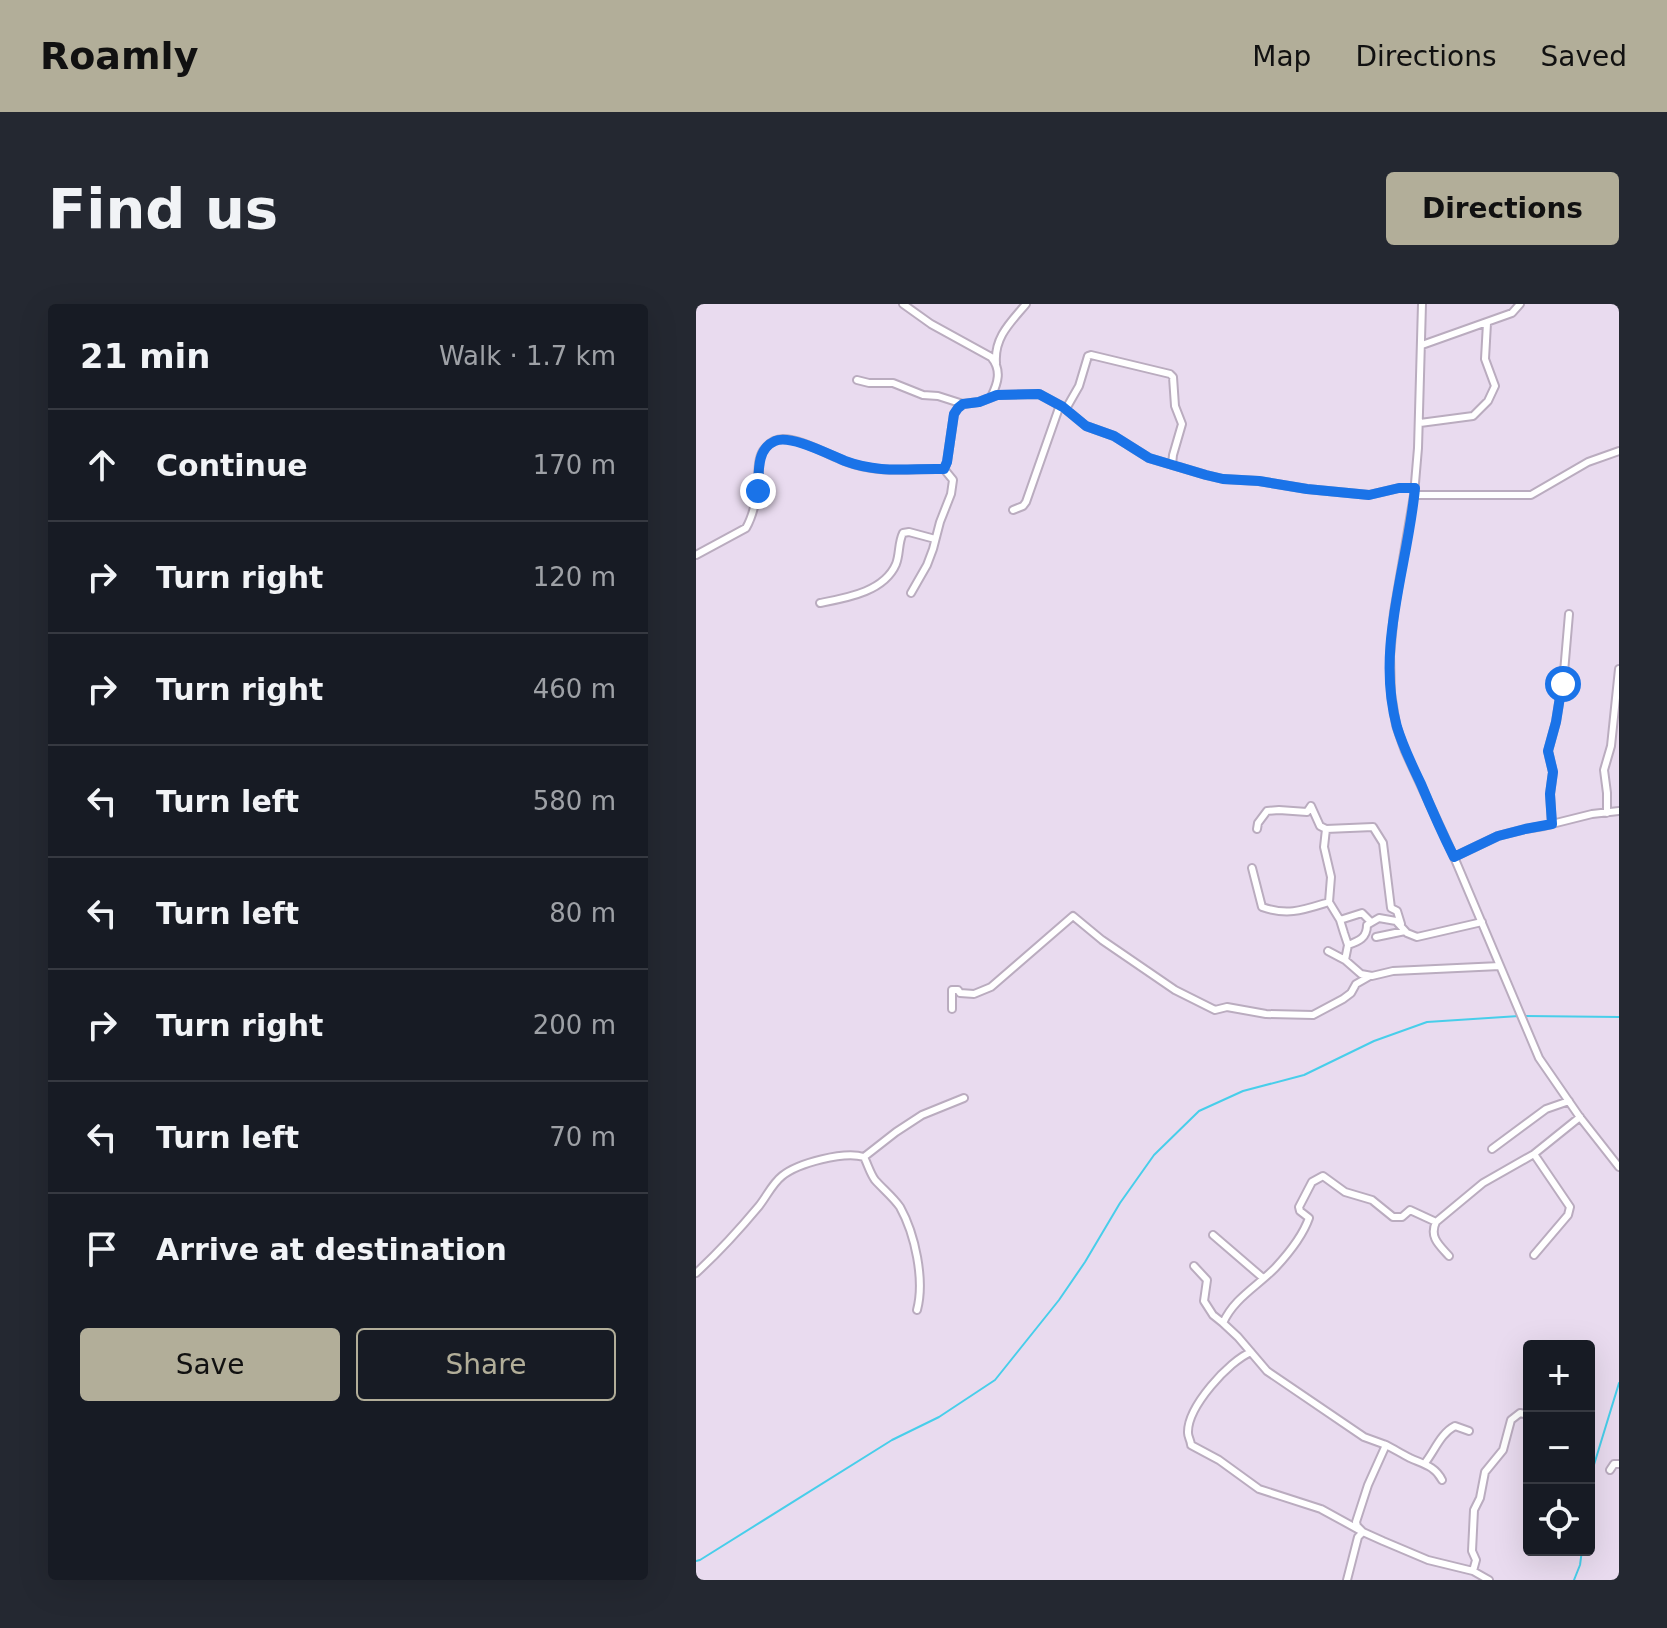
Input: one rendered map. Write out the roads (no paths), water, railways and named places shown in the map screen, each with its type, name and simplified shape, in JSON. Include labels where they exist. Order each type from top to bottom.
[{"type":"street","points":[[903,304],[996,363]]},
{"type":"street","points":[[991,397],[999,375],[996,363],[998,345],[1004,330],[1026,304]]},
{"type":"street","points":[[1422,304],[1420,423],[1414,491],[1390,656],[1396,725],[1539,1058],[1619,1167]]},
{"type":"street","points":[[1422,345],[1512,313],[1520,304]]},
{"type":"street","points":[[1420,423],[1473,416],[1488,401],[1495,386],[1485,359],[1487,323]]},
{"type":"street","points":[[1062,406],[1067,407],[1079,386],[1088,356],[1091,355],[1170,374],[1173,377],[1175,406],[1182,424],[1172,465]]},
{"type":"street","points":[[857,380],[893,383],[923,395],[963,404],[997,395],[1039,394],[1062,406],[1086,426],[1114,436],[1149,458],[1223,479],[1356,494],[1369,495],[1399,488],[1531,495],[1588,462],[1619,451]]},
{"type":"street","points":[[944,469],[954,414],[963,404]]},
{"type":"street","points":[[1013,510],[1026,502],[1062,406]]},
{"type":"street","points":[[696,555],[746,528],[758,491],[761,456],[768,444],[781,438],[852,464],[876,469],[944,469]]},
{"type":"street","points":[[911,593],[927,565],[951,494],[953,480],[944,469]]},
{"type":"street","points":[[820,603],[848,598],[887,578],[896,564],[903,533],[935,539]]},
{"type":"street","points":[[1552,824],[1550,794],[1553,772],[1548,751],[1556,722],[1559,689],[1563,684],[1569,614]]},
{"type":"street","points":[[1607,813],[1604,770],[1611,746],[1619,669]]},
{"type":"street","points":[[1257,829],[1267,811],[1307,812],[1311,806],[1320,826],[1326,829],[1373,827],[1383,843],[1391,908],[1397,911],[1403,928]]},
{"type":"street","points":[[1454,857],[1498,836],[1592,814],[1619,811]]},
{"type":"street","points":[[1326,829],[1324,847],[1331,877],[1329,902],[1340,920],[1348,945],[1345,960]]},
{"type":"street","points":[[1252,868],[1262,907],[1279,913],[1329,902]]},
{"type":"street","points":[[1340,920],[1362,913],[1370,921]]},
{"type":"street","points":[[952,1009],[952,990],[974,994],[991,987],[1073,916],[1175,990],[1215,1010],[1227,1007],[1266,1014],[1313,1015],[1343,999],[1356,984],[1370,976],[1393,971],[1500,966]]},
{"type":"street","points":[[1348,945],[1362,939],[1370,921],[1379,918],[1396,921],[1410,935],[1425,936],[1482,922]]},
{"type":"street","points":[[1376,937],[1403,928]]},
{"type":"street","points":[[1328,951],[1361,974],[1370,976]]},
{"type":"street","points":[[864,1157],[922,1115],[964,1098]]},
{"type":"street","points":[[1492,1149],[1546,1109],[1569,1101]]},
{"type":"street","points":[[1449,1256],[1434,1238],[1436,1222],[1483,1183],[1534,1154],[1580,1117]]},
{"type":"street","points":[[696,1273],[726,1246],[785,1174],[818,1161],[854,1154],[864,1157],[876,1180],[899,1206],[908,1226],[921,1286],[917,1310]]},
{"type":"street","points":[[1534,1154],[1570,1207],[1568,1215],[1534,1255]]},
{"type":"street","points":[[1223,1323],[1240,1299],[1276,1267],[1308,1223],[1309,1218],[1299,1207],[1312,1182],[1323,1176],[1345,1192],[1372,1200],[1393,1217],[1402,1217],[1410,1210],[1436,1222]]},
{"type":"street","points":[[1213,1235],[1263,1278]]},
{"type":"street","points":[[1194,1266],[1207,1280],[1204,1301],[1213,1315],[1267,1371],[1364,1437],[1425,1463],[1442,1480]]},
{"type":"street","points":[[1251,1352],[1232,1362],[1202,1395],[1188,1431],[1191,1445],[1219,1460],[1259,1489],[1321,1509],[1363,1532],[1428,1560],[1473,1571],[1489,1580]]},
{"type":"street","points":[[1473,1571],[1476,1560],[1472,1551],[1474,1510],[1480,1498],[1485,1472],[1503,1450],[1511,1420],[1523,1414]]},
{"type":"street","points":[[1425,1463],[1444,1432],[1455,1426],[1469,1431]]},
{"type":"street","points":[[1363,1532],[1356,1522],[1386,1445]]},
{"type":"street","points":[[1610,1470],[1614,1464],[1619,1464]]},
{"type":"street","points":[[1347,1580],[1358,1537],[1363,1532]]},
{"type":"waterway","points":[[696,1561],[892,1440],[939,1417],[995,1380],[1059,1300],[1154,1155],[1199,1111],[1243,1091],[1304,1075],[1374,1041],[1427,1022],[1519,1016]]},
{"type":"waterway","points":[[1525,1016],[1619,1017]]},
{"type":"waterway","points":[[1591,1484],[1619,1383]]},
{"type":"waterway","points":[[1574,1580],[1581,1556]]}]
